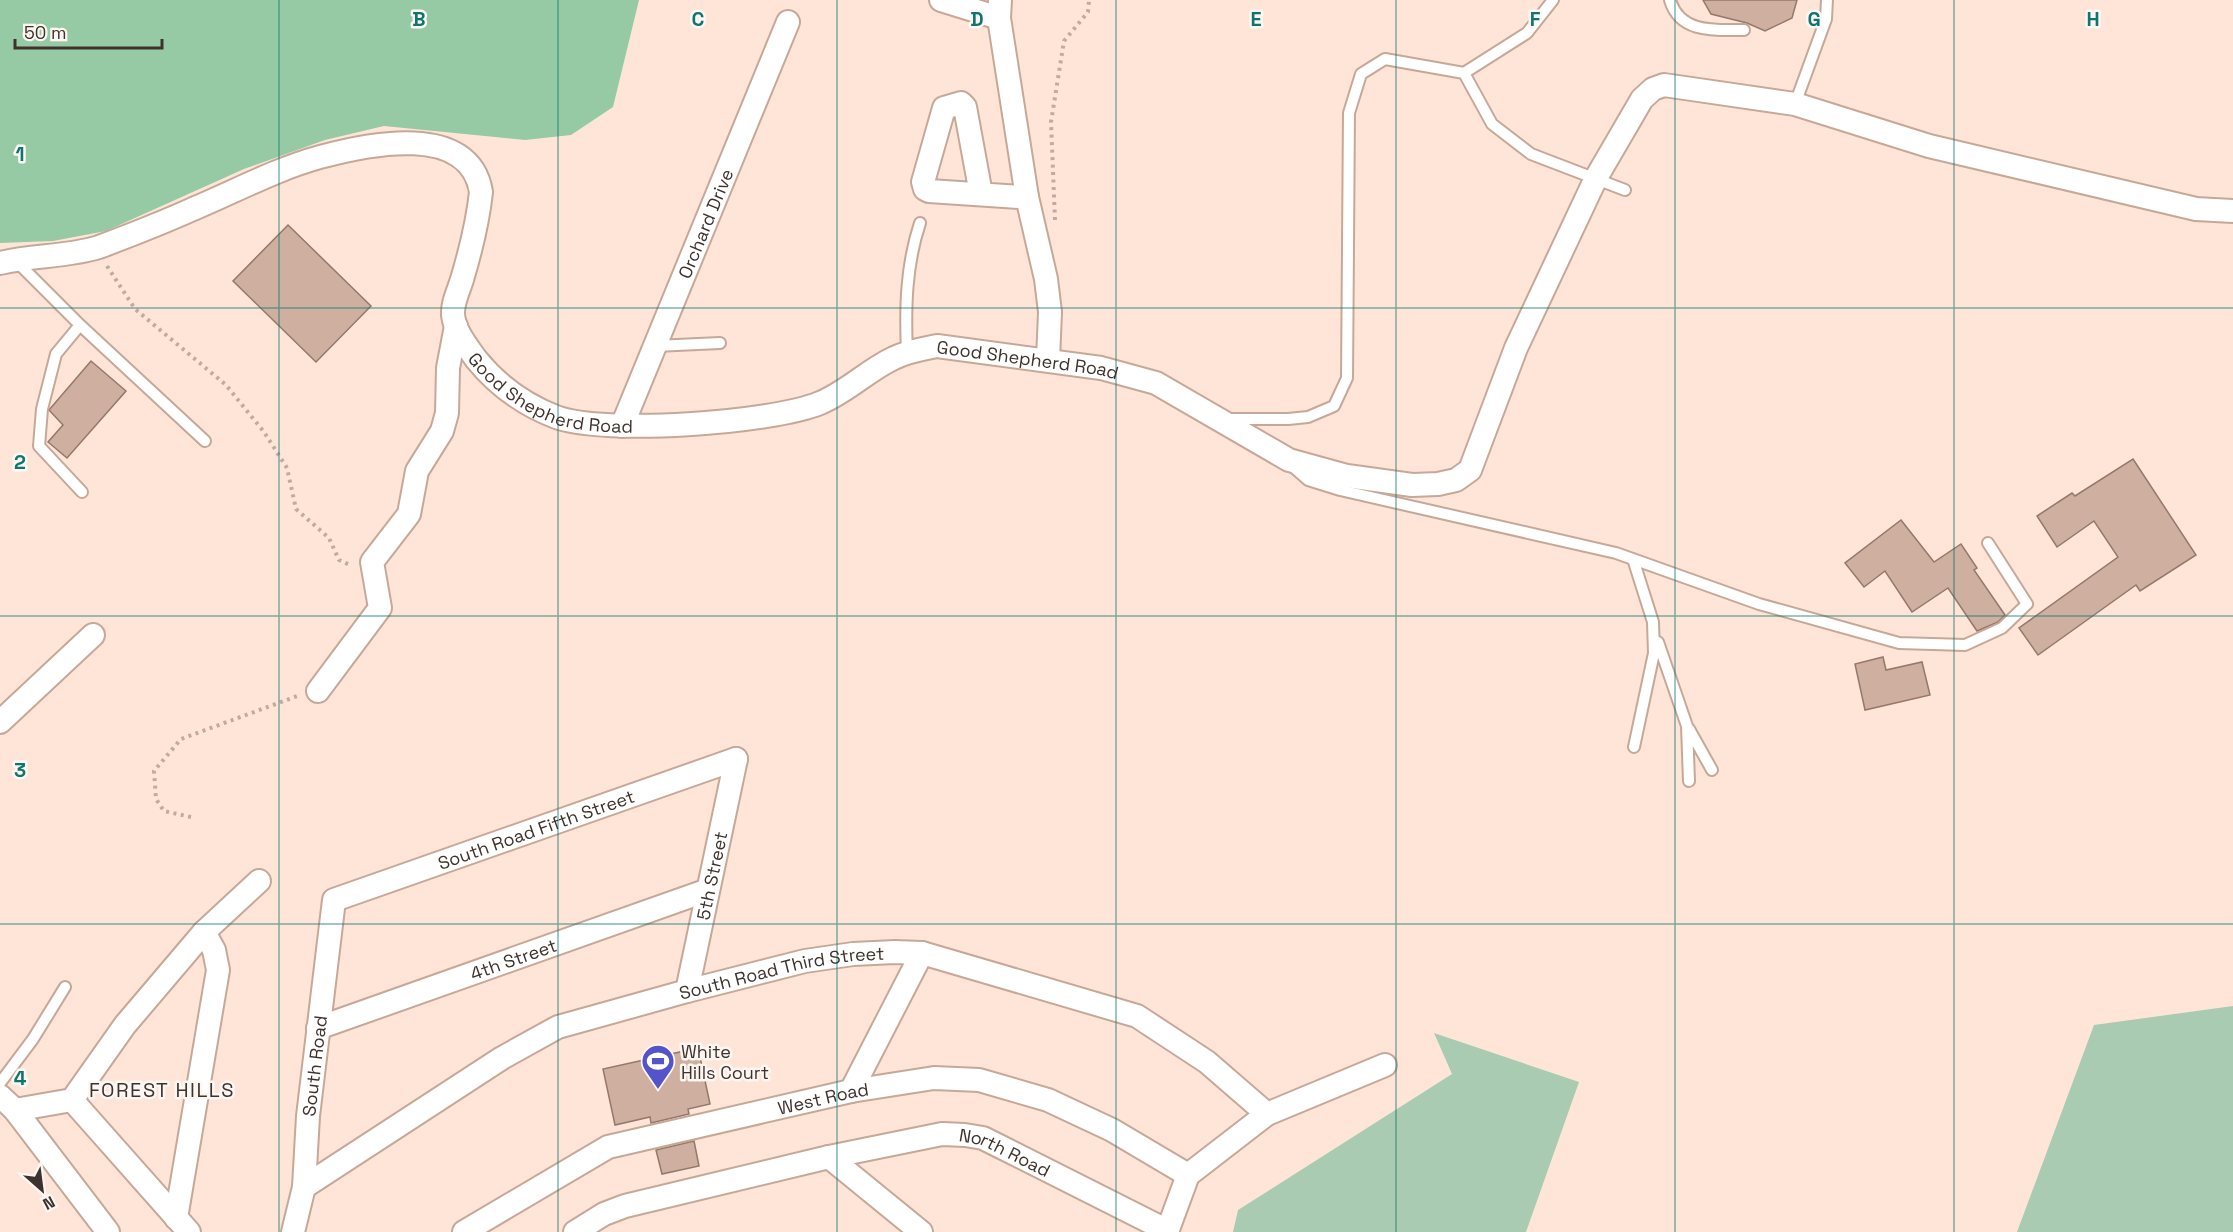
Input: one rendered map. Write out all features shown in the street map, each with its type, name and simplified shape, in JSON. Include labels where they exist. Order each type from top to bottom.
[{"type":"street","points":[[941,0],[999,9],[1027,197],[1050,312],[1048,360]]},
{"type":"street","name":"Orchard Drive","points":[[622,426],[788,22]]},
{"type":"street","points":[[1596,178],[1642,99],[1653,89],[1664,85],[1795,104],[1929,146],[2196,209],[2233,211]]},
{"type":"street","name":"Good Shepherd Road","points":[[7,261],[95,248],[319,158],[385,145],[434,145],[451,149],[467,162],[479,178],[481,192],[455,303],[456,326],[479,362],[500,384],[525,402],[557,418],[622,426],[740,420],[781,414],[821,403],[892,358],[937,346],[1101,368],[1156,383],[1289,460],[1347,476],[1412,485],[1447,483],[1464,476],[1470,470],[1516,348],[1596,178]]},
{"type":"street","points":[[981,194],[1027,197]]},
{"type":"street","points":[[318,691],[380,608],[372,562],[409,514],[417,471],[442,431],[447,413],[448,368],[456,326]]},
{"type":"street","points":[[0,722],[93,635]]},
{"type":"street","name":"5th Street","points":[[687,991],[736,759]]},
{"type":"street","name":"South Road Fifth Street","points":[[334,900],[736,759]]},
{"type":"street","points":[[72,1100],[125,1025],[204,932],[259,881]]},
{"type":"street","name":"4th Street","points":[[318,1028],[708,890]]},
{"type":"street","name":"South Road","points":[[293,1232],[304,1187],[318,1028],[334,900]]},
{"type":"street","points":[[182,1225],[218,970],[214,950],[204,932]]},
{"type":"street","points":[[851,1091],[922,953]]},
{"type":"street","name":"South Road Third Street","points":[[304,1187],[502,1058],[558,1028],[687,991],[805,961],[853,954],[922,953],[1137,1016],[1208,1062],[1267,1114]]},
{"type":"street","points":[[1168,1231],[1188,1175],[1267,1114],[1385,1065]]},
{"type":"street","name":"West Road","points":[[464,1232],[608,1147],[851,1091],[934,1078],[979,1080],[1010,1087],[1048,1100],[1112,1130],[1188,1175]]},
{"type":"street","points":[[8,1103],[72,1100]]},
{"type":"street","points":[[72,1100],[182,1225]]},
{"type":"street","points":[[8,1103],[108,1232]]},
{"type":"street","name":"North Road","points":[[575,1232],[604,1214],[625,1206],[828,1157],[942,1134],[983,1138],[1168,1231]]},
{"type":"street","points":[[828,1157],[921,1232]]},
{"type":"lane","points":[[1220,419],[1308,417],[1334,406],[1347,378],[1349,113],[1360,74],[1385,59],[1464,73],[1527,33],[1553,0]]},
{"type":"lane","points":[[1670,0],[1677,14],[1702,30],[1744,30]]},
{"type":"lane","points":[[1795,104],[1826,19],[1827,0]]},
{"type":"lane","points":[[1464,73],[1492,124],[1531,154],[1625,190]]},
{"type":"lane","points":[[907,353],[906,313],[910,253],[920,223]]},
{"type":"lane","points":[[7,261],[205,441]]},
{"type":"lane","points":[[80,326],[56,354],[42,409],[39,446],[82,492]]},
{"type":"lane","points":[[655,346],[720,343]]},
{"type":"lane","points":[[1289,460],[1294,470],[1308,480],[1340,490],[1633,559],[1760,603],[1899,643],[1965,645],[2002,628],[2027,603],[1988,543]]},
{"type":"lane","points":[[1633,559],[1673,690],[1687,726],[1712,770]]},
{"type":"lane","points":[[1634,747],[1654,653],[1653,622]]},
{"type":"lane","points":[[1687,726],[1689,782]]},
{"type":"lane","points":[[0,1083],[33,1039],[65,987]]},
{"type":"path","points":[[1055,222],[1055,175],[1051,122],[1064,41],[1088,12],[1089,0]]},
{"type":"path","points":[[95,248],[135,309],[226,385],[264,432],[287,468],[296,509],[329,538],[339,560],[374,576]]},
{"type":"path","points":[[190,818],[164,811],[156,799],[154,771],[181,739],[297,695],[318,691]]},
{"type":"green space","points":[[0,0],[639,0],[613,107],[571,135],[525,140],[384,126],[325,140],[244,169],[106,231],[53,241],[0,243]]},
{"type":"green space","points":[[2233,1006],[2233,1232],[2017,1232],[2094,1025]]},
{"type":"green space","points":[[1434,1033],[1579,1082],[1526,1232],[1233,1232],[1238,1210],[1452,1074]]},
{"type":"building","points":[[1703,0],[1797,0],[1792,18],[1765,31],[1747,23],[1711,14]]},
{"type":"building","points":[[288,225],[371,306],[316,362],[233,281]]},
{"type":"building","points":[[91,361],[126,391],[67,458],[48,442],[63,425],[49,410]]},
{"type":"building","points":[[2133,459],[2196,555],[2140,591],[2136,585],[2038,655],[2019,628],[2118,557],[2094,521],[2057,547],[2037,516],[2072,493],[2075,496]]},
{"type":"building","points":[[1901,520],[1934,562],[1961,544],[1977,568],[1974,570],[2005,615],[1998,622],[1977,631],[1948,588],[1912,612],[1885,571],[1864,587],[1845,563]]},
{"type":"building","points":[[1883,657],[1886,670],[1922,662],[1930,695],[1865,710],[1855,664]]},
{"type":"building","points":[[698,1048],[710,1104],[688,1109],[689,1114],[651,1123],[650,1117],[615,1125],[603,1069]]},
{"type":"building","points":[[694,1141],[699,1166],[662,1174],[656,1150]]},
{"type":"place","name":"White Hills Court","points":[[658,1090]]},
{"type":"district","name":"FOREST HILLS","points":[[162,1090]]}]
